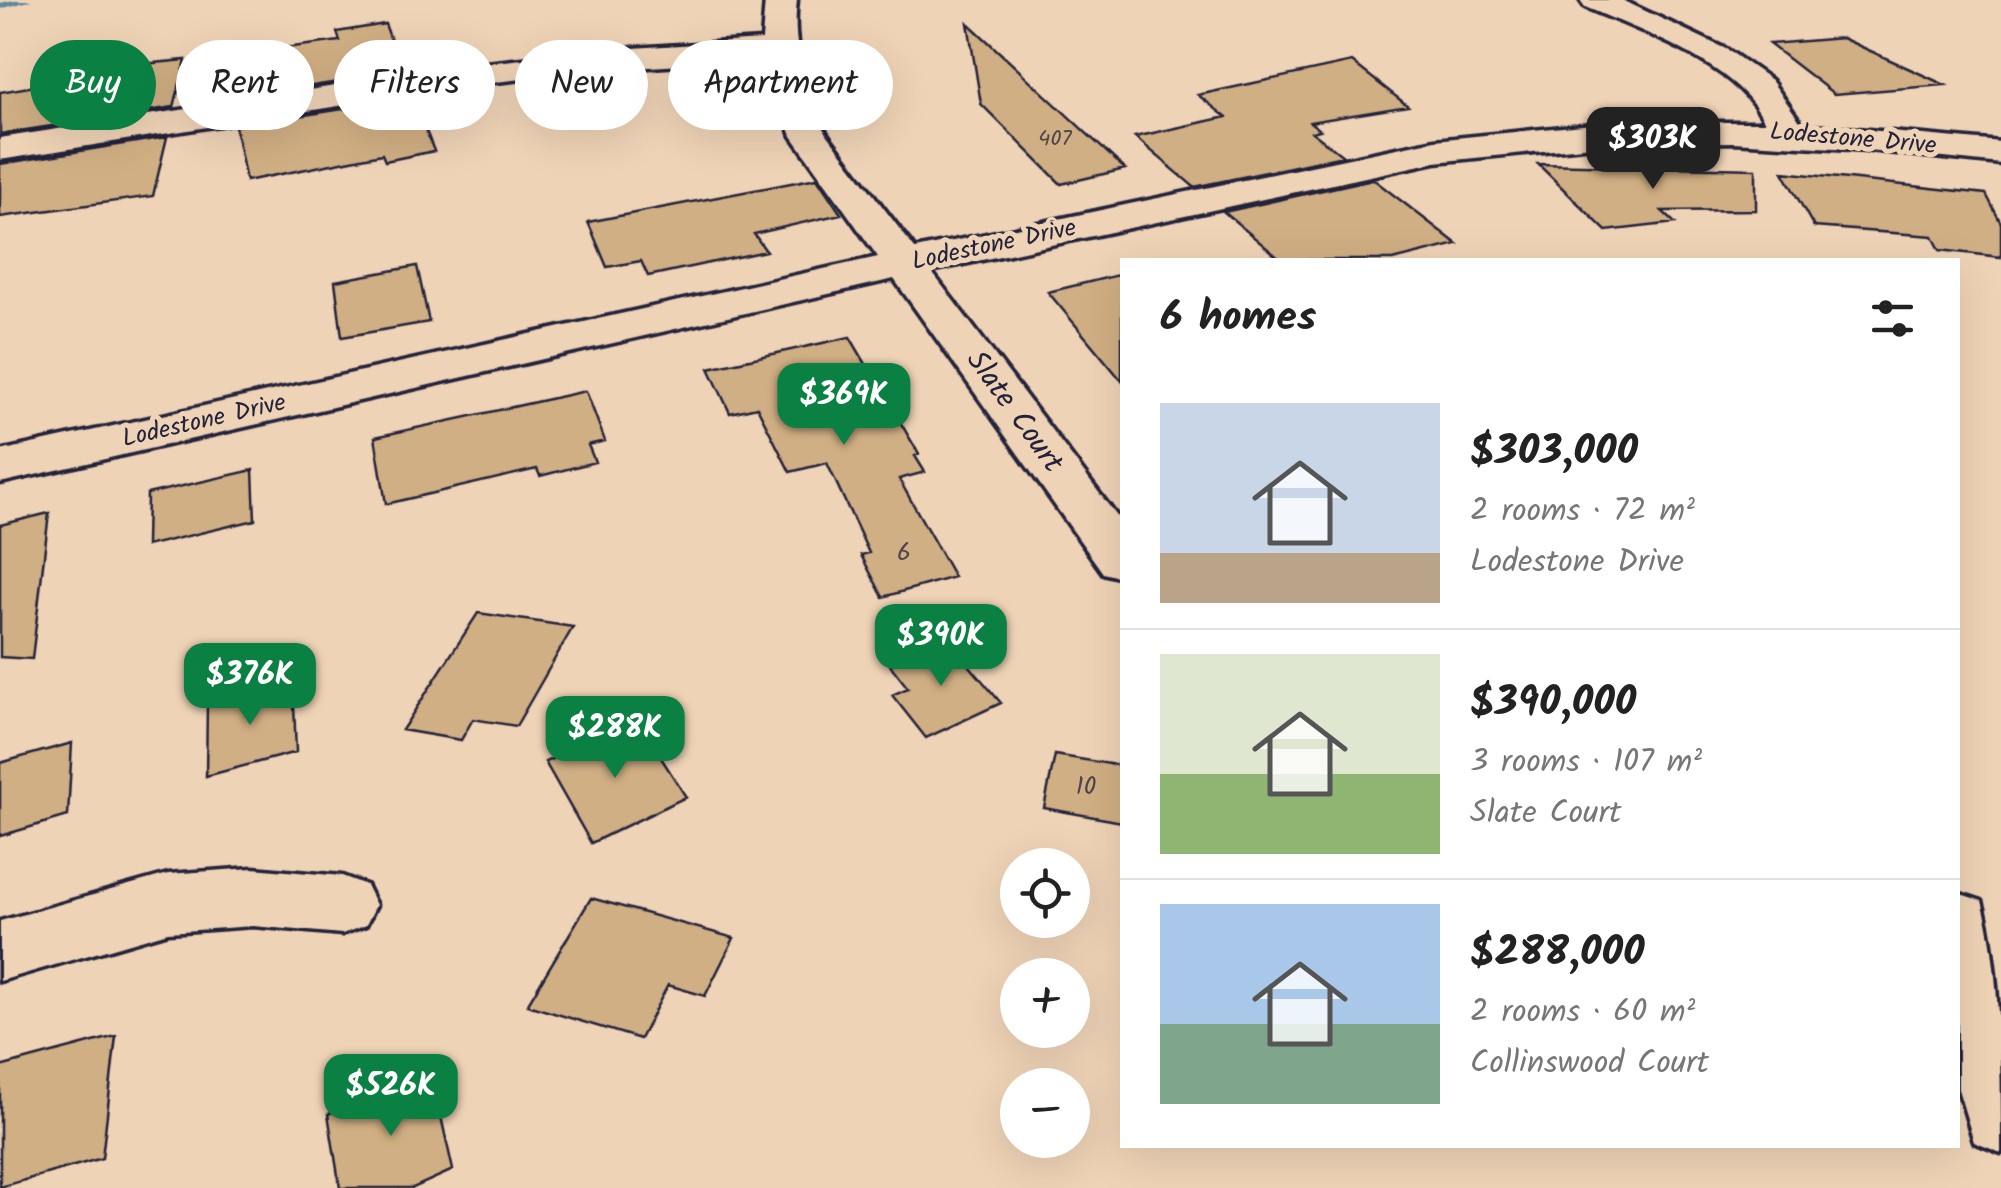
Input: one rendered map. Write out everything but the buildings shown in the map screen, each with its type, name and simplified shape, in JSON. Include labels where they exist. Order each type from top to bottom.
[{"type":"street","points":[[777,40],[781,0]]},
{"type":"street","points":[[1596,0],[1693,44],[1743,77],[1772,102],[1788,132]]},
{"type":"street","points":[[0,150],[477,74],[668,56]]},
{"type":"street","name":"Slate Court","points":[[807,130],[1120,557]]},
{"type":"street","name":"Lodestone Drive","points":[[0,467],[905,264],[1376,162],[1468,146],[1666,131],[1788,132],[2001,153]]},
{"type":"street","points":[[0,951],[168,903],[253,897],[342,905]]},
{"type":"street","points":[[1960,931],[2001,1116]]},
{"type":"waterway","points":[[0,6],[27,0]]}]
